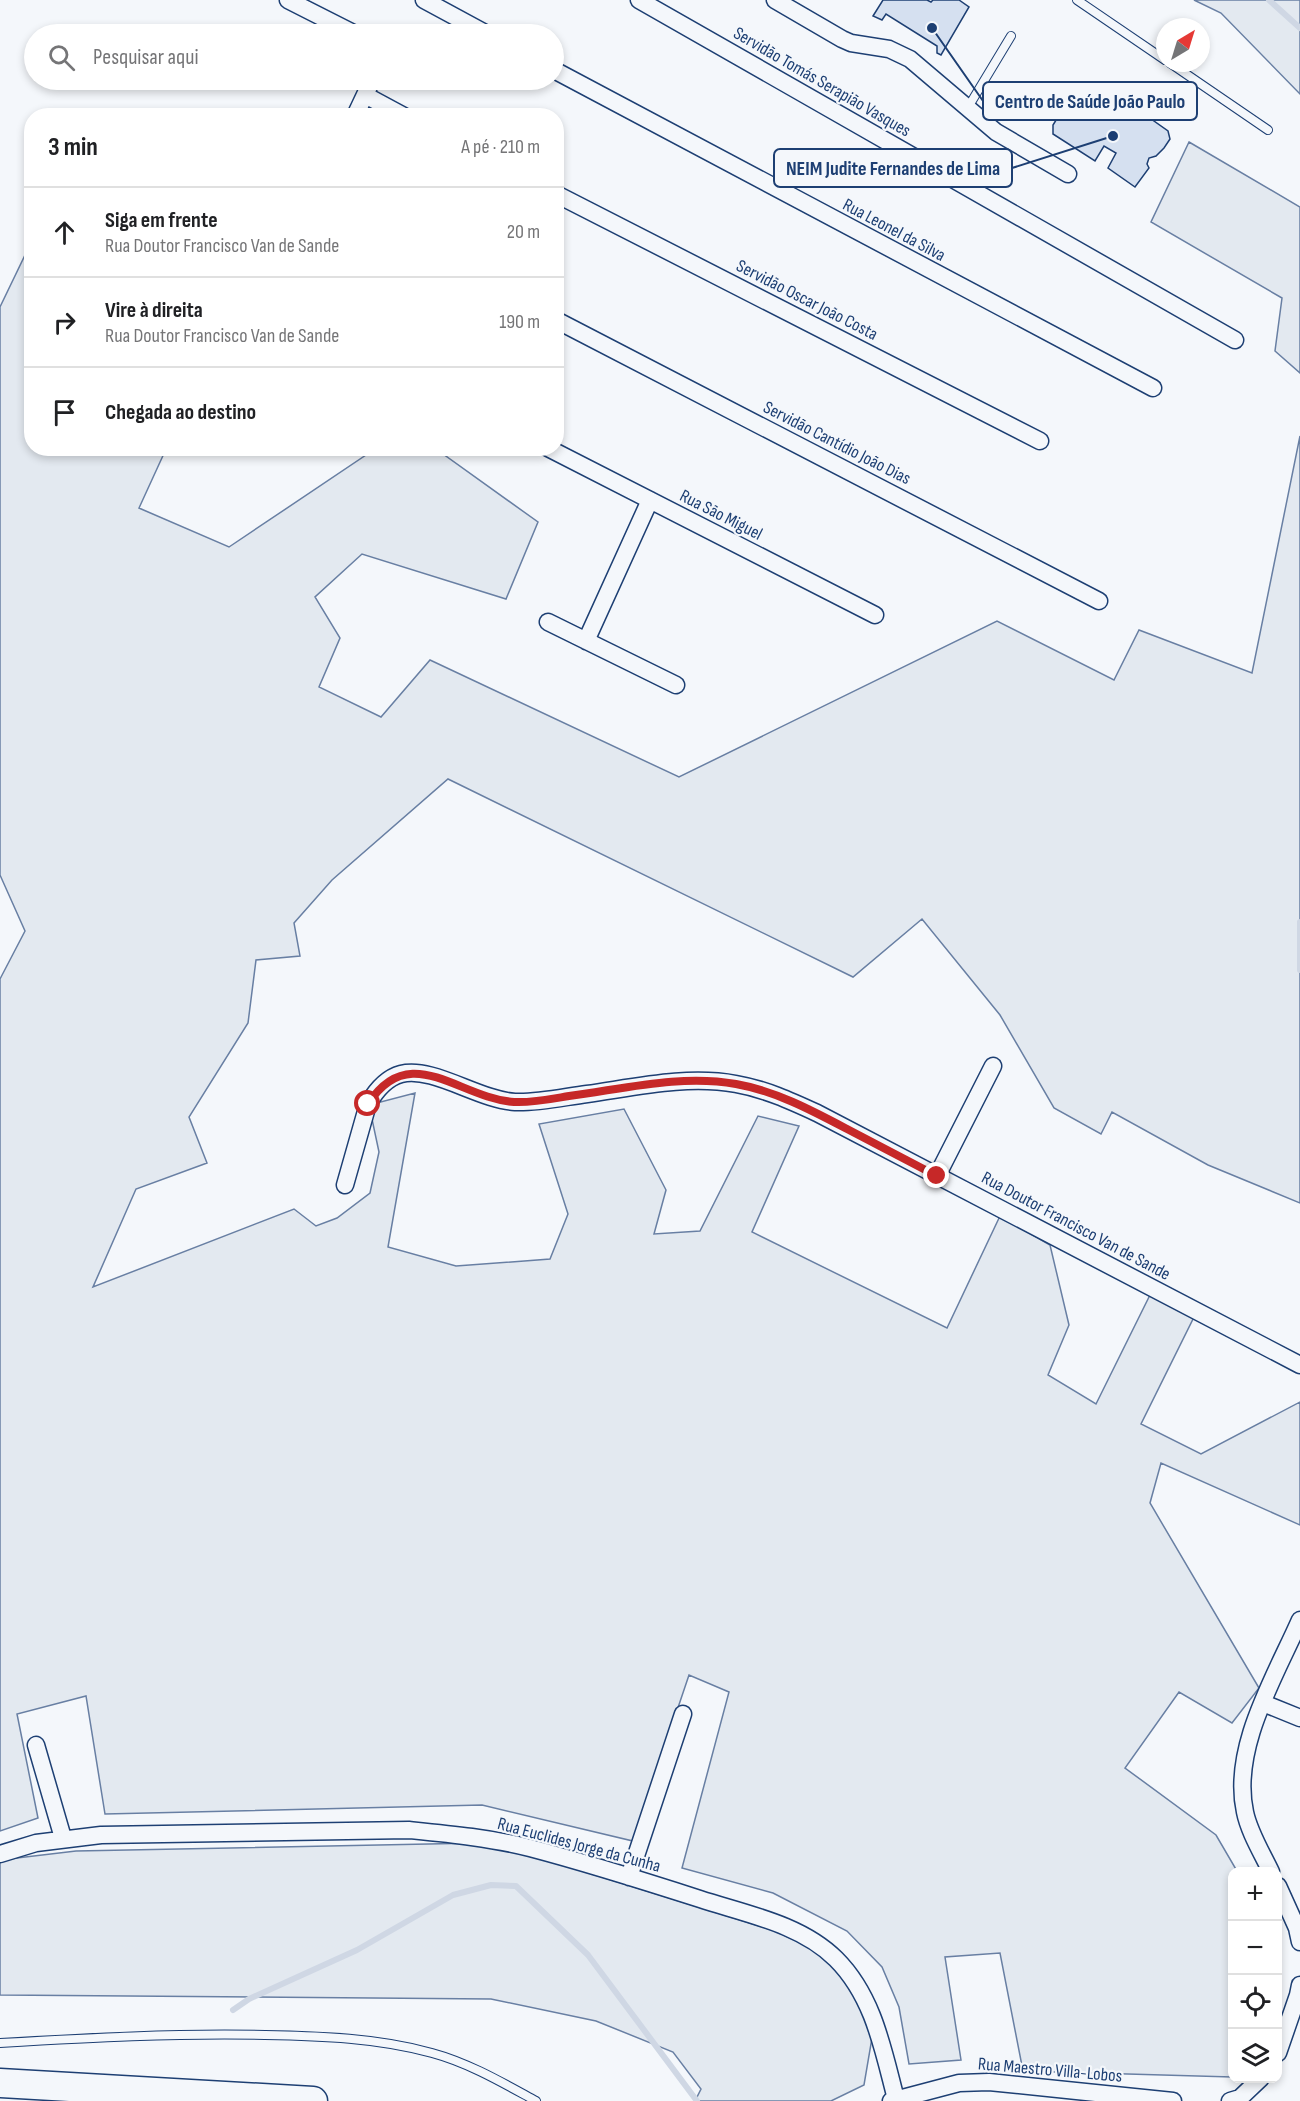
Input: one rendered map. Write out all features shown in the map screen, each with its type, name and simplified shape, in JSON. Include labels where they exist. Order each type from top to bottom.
[{"type":"highway","points":[[7,2083],[313,2101]]},
{"type":"street","points":[[288,0],[335,24]]},
{"type":"street","points":[[424,0],[469,24]]},
{"type":"street","name":"Servidão Tomás Serapião Vasques","points":[[639,0],[1235,340]]},
{"type":"street","points":[[775,0],[851,43],[900,53],[996,132],[1068,174]]},
{"type":"street","name":"Rua Leonel da Silva","points":[[564,75],[1153,388]]},
{"type":"street","points":[[358,108],[367,90]]},
{"type":"street","points":[[364,95],[389,108]]},
{"type":"street","name":"Servidão Oscar João Costa","points":[[564,198],[1040,441]]},
{"type":"street","name":"Servidão Cantídio João Dias","points":[[564,324],[1099,601]]},
{"type":"street","name":"Rua São Miguel","points":[[564,456],[875,615]]},
{"type":"street","points":[[586,641],[650,500]]},
{"type":"street","points":[[548,622],[676,685]]},
{"type":"street","points":[[937,1176],[993,1066]]},
{"type":"street","name":"Rua Doutor Francisco Van de Sande","points":[[345,1185],[368,1104],[375,1092],[399,1074],[413,1073],[432,1076],[489,1097],[514,1102],[682,1081],[736,1084],[762,1090],[798,1104],[1300,1365]]},
{"type":"street","points":[[1269,1867],[1245,1815],[1242,1777],[1250,1734],[1300,1620]]},
{"type":"street","points":[[1263,1703],[1300,1718]]},
{"type":"street","points":[[629,1877],[683,1714]]},
{"type":"street","points":[[36,1745],[63,1838]]},
{"type":"street","name":"Rua Euclides Jorge da Cunha","points":[[0,1854],[36,1843],[63,1838],[113,1835],[409,1830],[528,1848],[775,1923],[817,1943],[836,1959],[865,1998],[875,2023],[893,2100]]},
{"type":"street","points":[[1282,1895],[1297,1928],[1300,1942]]},
{"type":"street","points":[[1282,2040],[1300,1984]]},
{"type":"street","name":"Rua Maestro Villa-Lobos","points":[[893,2100],[959,2083],[989,2082],[1173,2101]]},
{"type":"street","points":[[1230,2101],[1240,2098],[1257,2083]]},
{"type":"lane","points":[[1077,0],[1156,54]]},
{"type":"lane","points":[[967,108],[1011,36]]},
{"type":"lane","points":[[1183,72],[1268,130]]},
{"type":"lane","points":[[0,2043],[163,2034],[297,2035],[337,2038],[389,2044],[432,2053],[490,2077],[536,2101]]},
{"type":"shaded area","points":[[1194,0],[1300,0],[1300,94],[1221,13]]},
{"type":"shaded area","points":[[1189,142],[1300,207],[1300,373],[1275,351],[1282,298],[1151,222]]},
{"type":"shaded area","points":[[24,257],[24,456],[163,456],[139,508],[229,547],[365,456],[446,456],[538,522],[506,599],[362,554],[315,597],[340,638],[319,687],[381,717],[430,660],[679,777],[997,621],[1114,680],[1139,630],[1252,673],[1300,436],[1300,1203],[1208,1165],[1112,1112],[1101,1134],[1054,1108],[1000,1015],[922,919],[853,977],[448,779],[332,880],[294,923],[300,956],[256,960],[248,1023],[189,1117],[207,1163],[136,1189],[93,1287],[294,1209],[316,1226],[337,1218],[370,1193],[379,1152],[369,1105],[415,1093],[388,1247],[456,1266],[550,1259],[568,1214],[539,1124],[624,1109],[666,1190],[654,1234],[700,1231],[758,1116],[799,1126],[752,1232],[947,1328],[1000,1216],[1050,1245],[1069,1325],[1048,1375],[1096,1404],[1150,1295],[1194,1317],[1141,1424],[1201,1454],[1300,1402],[1300,1525],[1161,1463],[1150,1503],[1259,1688],[1232,1723],[1179,1692],[1125,1768],[1216,1835],[1235,1867],[1228,1867],[1228,2077],[1023,2071],[1000,1953],[945,1957],[961,2060],[909,2064],[899,2007],[882,1967],[847,1931],[773,1893],[682,1868],[729,1692],[689,1675],[633,1841],[482,1805],[105,1814],[86,1696],[17,1714],[38,1818],[0,1831],[0,979],[25,931],[0,875],[0,307]]},
{"type":"shaded area","points":[[478,1843],[560,1864],[775,1931],[814,1949],[852,1984],[873,2032],[864,2085],[831,2101],[695,2101],[701,2089],[673,2052],[596,2021],[491,1999],[0,1995],[0,1860],[76,1851]]},
{"type":"building","points":[[883,0],[927,0],[931,2],[933,0],[959,0],[969,7],[941,55],[937,53],[937,46],[886,14],[882,20],[873,16]]},
{"type":"building","points":[[1079,83],[1113,105],[1127,102],[1168,131],[1170,139],[1156,156],[1149,158],[1147,164],[1149,168],[1135,187],[1108,168],[1116,153],[1104,146],[1095,161],[1053,134],[1053,125]]},
{"type":"waterway","points":[[1269,0],[1300,28]]},
{"type":"waterway","points":[[1300,922],[1300,970]]},
{"type":"waterway","points":[[233,2010],[249,1999],[357,1950],[453,1895],[491,1885],[516,1886],[588,1955],[697,2101]]},
{"type":"place","name":"Centro de Saúde João Paulo","points":[[932,28]]},
{"type":"place","name":"NEIM Judite Fernandes de Lima","points":[[1113,136]]},
{"type":"route","points":[[368,1104],[375,1092],[399,1074],[413,1073],[432,1076],[489,1097],[514,1102],[682,1081],[736,1084],[789,1100],[937,1176]]}]
